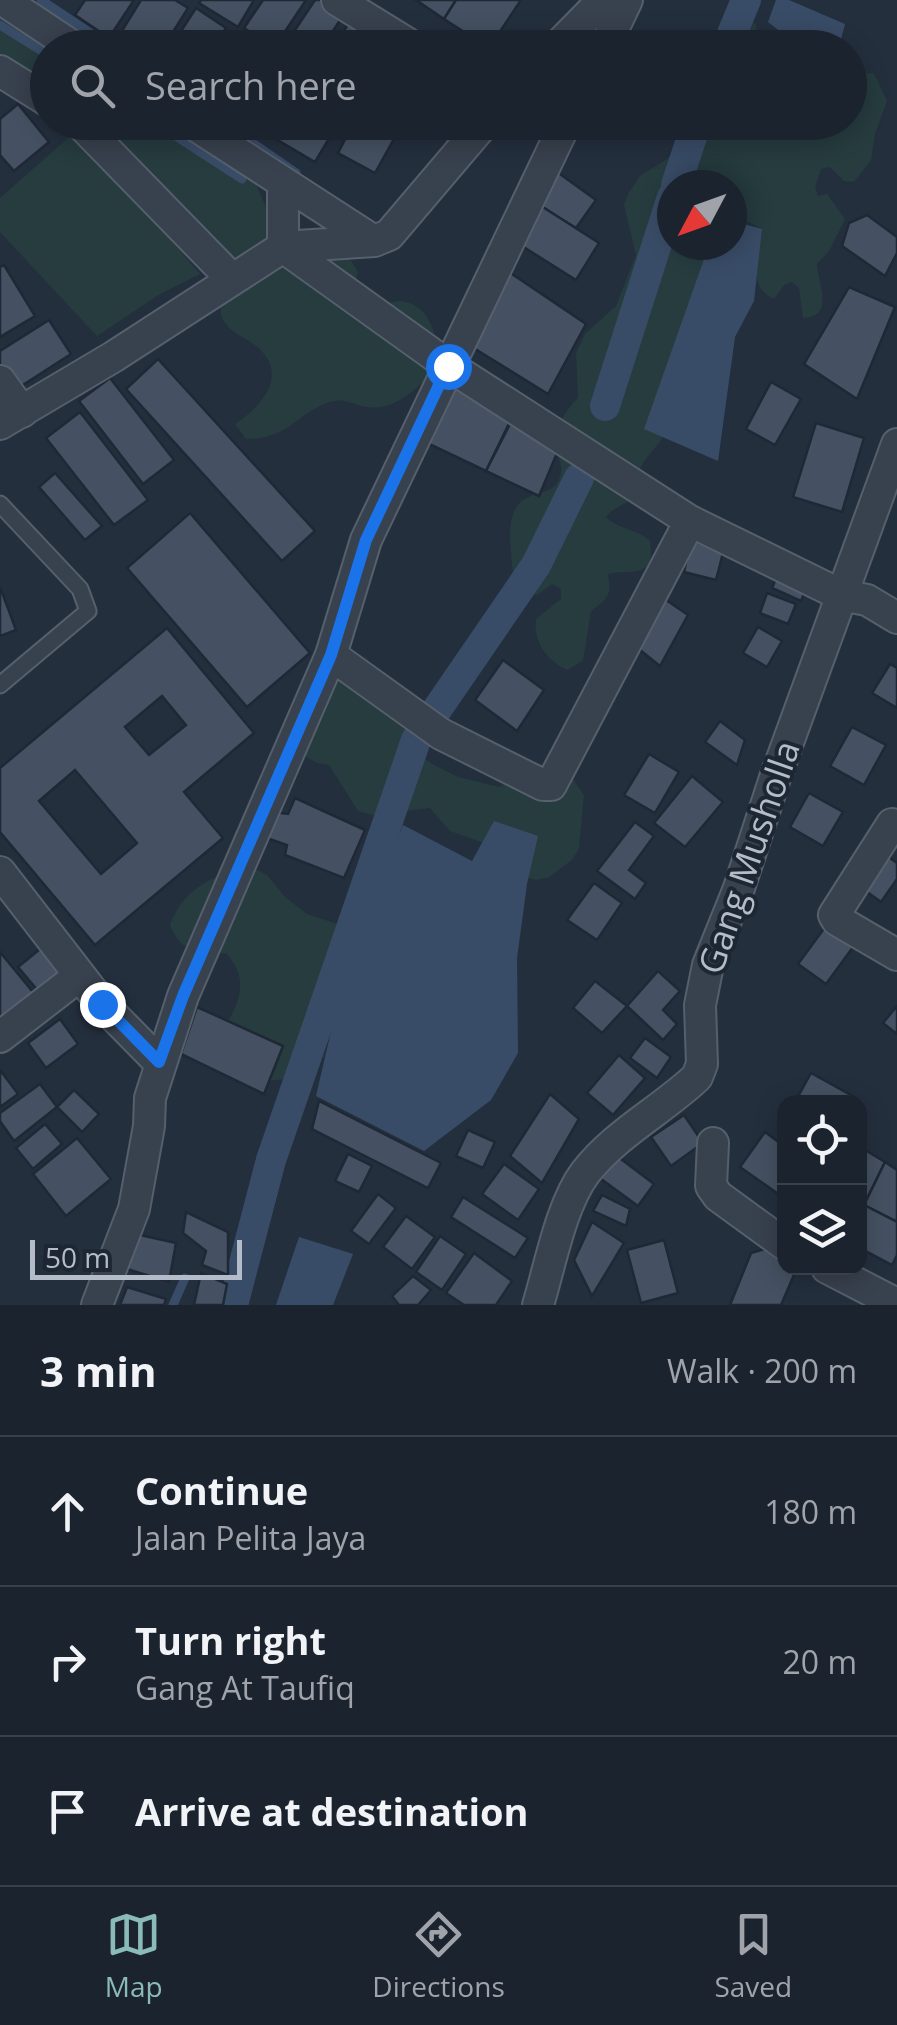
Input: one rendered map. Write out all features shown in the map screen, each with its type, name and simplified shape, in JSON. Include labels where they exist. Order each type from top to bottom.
[{"type":"street","points":[[3,0],[49,30]]},
{"type":"street","points":[[338,0],[386,30]]},
{"type":"street","points":[[573,30],[602,0]]},
{"type":"street","points":[[613,30],[627,0]]},
{"type":"street","points":[[96,140],[232,280]]},
{"type":"street","points":[[216,140],[374,242]]},
{"type":"street","points":[[0,380],[11,418],[284,247],[374,242],[390,235],[470,140]]},
{"type":"street","points":[[98,1305],[134,1209],[149,1126],[150,1098],[183,996],[331,655],[366,540],[557,140]]},
{"type":"street","points":[[284,186],[284,247]]},
{"type":"street","points":[[284,247],[448,366],[690,521],[841,595],[867,600],[897,618]]},
{"type":"street","name":"Gang Musholla","points":[[538,1305],[572,1196],[583,1176],[604,1152],[698,1077],[702,1064],[700,1005],[708,965],[897,444]]},
{"type":"street","points":[[331,655],[441,734],[543,785],[551,785],[690,521]]},
{"type":"street","points":[[895,823],[834,915],[897,955]]},
{"type":"street","points":[[0,872],[80,976],[159,1062]]},
{"type":"street","points":[[0,1037],[80,976]]},
{"type":"street","points":[[713,1143],[711,1186],[718,1196],[777,1239]]},
{"type":"street","points":[[841,1275],[897,1304]]},
{"type":"lane","points":[[0,504],[80,588],[88,610],[0,685]]},
{"type":"green space","points":[[0,0],[30,30],[30,72],[0,54]]},
{"type":"green space","points":[[748,20],[756,24],[757,30],[731,30]]},
{"type":"green space","points":[[867,73],[874,73],[887,101],[871,160],[854,182],[844,181],[830,167],[821,169],[815,187],[818,196],[827,194],[845,219],[829,251],[817,264],[822,306],[813,316],[803,318],[799,288],[792,282],[784,285],[774,299],[759,286],[756,268],[762,229],[747,221],[747,170],[657,170],[657,260],[723,260],[668,428],[641,467],[635,494],[606,517],[650,541],[649,562],[640,570],[608,574],[607,596],[591,611],[583,661],[567,670],[543,649],[536,627],[536,619],[561,599],[561,589],[552,584],[537,595],[520,589],[513,571],[510,528],[520,502],[555,486],[560,477],[558,430],[578,398],[576,353],[585,334],[616,306],[636,255],[624,205],[628,194],[640,176],[667,159],[683,140],[867,140]]},
{"type":"green space","points":[[66,140],[84,140],[200,274],[160,294],[97,336],[0,232],[0,198]]},
{"type":"green space","points":[[117,140],[197,140],[255,182],[270,217],[281,231],[335,234],[358,272],[353,290],[380,302],[411,304],[427,316],[435,335],[438,366],[416,389],[388,405],[367,407],[335,401],[318,407],[283,430],[246,439],[235,424],[264,397],[272,376],[264,354],[225,323],[221,306],[227,288]]},
{"type":"green space","points":[[329,669],[405,726],[410,748],[458,777],[499,787],[511,780],[567,771],[584,795],[579,848],[572,860],[549,877],[536,880],[522,876],[492,846],[450,831],[430,808],[372,815],[358,811],[329,765],[303,755]]},
{"type":"green space","points":[[252,867],[267,875],[285,897],[307,914],[365,938],[350,994],[337,998],[319,1015],[316,1051],[325,1056],[285,1079],[260,1082],[221,1033],[239,993],[239,974],[234,964],[227,954],[186,946],[170,925],[183,901],[202,884]]},
{"type":"water","points":[[776,0],[789,0],[845,24],[843,30],[778,30],[768,22]]},
{"type":"water","points":[[747,225],[762,229],[754,301],[735,337],[718,461],[644,429],[704,260],[747,260]]},
{"type":"water","points":[[494,821],[538,836],[517,958],[518,1053],[491,1100],[424,1151],[316,1096],[350,950],[403,825],[472,861]]},
{"type":"water","points":[[299,1237],[353,1254],[333,1305],[276,1305]]},
{"type":"building","points":[[85,0],[134,0],[114,30],[97,30],[75,15]]},
{"type":"building","points":[[141,0],[175,0],[188,8],[174,30],[122,30]]},
{"type":"building","points":[[254,0],[238,27],[199,3]]},
{"type":"building","points":[[263,0],[306,0],[286,30],[244,28]]},
{"type":"building","points":[[315,0],[323,0],[344,14],[334,30],[295,30]]},
{"type":"building","points":[[416,0],[456,0],[444,19]]},
{"type":"building","points":[[456,0],[521,0],[501,30],[461,30],[444,19]]},
{"type":"building","points":[[196,8],[226,28],[225,30],[182,30]]},
{"type":"building","points":[[355,13],[371,30],[344,30]]},
{"type":"building","points":[[18,104],[30,119],[30,140],[49,142],[14,171],[0,155],[0,119]]},
{"type":"building","points":[[278,140],[328,140],[315,162]]},
{"type":"building","points":[[345,140],[393,140],[375,173],[338,153]]},
{"type":"building","points":[[553,169],[596,200],[576,228],[531,200]]},
{"type":"building","points":[[538,204],[599,243],[576,280],[514,241]]},
{"type":"building","points":[[867,215],[897,237],[897,253],[885,276],[842,246],[849,223]]},
{"type":"building","points":[[4,265],[35,316],[0,337],[0,267]]},
{"type":"building","points":[[509,272],[586,324],[548,394],[472,347]]},
{"type":"building","points":[[849,287],[895,307],[857,399],[804,364]]},
{"type":"building","points":[[49,320],[71,354],[15,390],[0,368],[0,351]]},
{"type":"building","points":[[158,359],[315,531],[282,561],[126,389]]},
{"type":"building","points":[[110,378],[174,460],[143,484],[79,401]]},
{"type":"building","points":[[456,379],[516,409],[486,471],[425,442]]},
{"type":"building","points":[[771,382],[801,399],[775,445],[746,429]]},
{"type":"building","points":[[80,412],[148,500],[114,525],[46,438]]},
{"type":"building","points":[[816,423],[864,438],[842,512],[793,497]]},
{"type":"building","points":[[510,424],[560,446],[539,496],[486,471]]},
{"type":"building","points":[[55,473],[102,526],[85,540],[39,487]]},
{"type":"building","points":[[190,513],[310,653],[247,707],[127,568]]},
{"type":"building","points":[[691,541],[724,549],[716,580],[684,572]]},
{"type":"building","points":[[779,571],[808,584],[801,601],[772,588]]},
{"type":"building","points":[[0,587],[16,630],[0,636]]},
{"type":"building","points":[[767,593],[796,604],[788,624],[760,613]]},
{"type":"building","points":[[659,595],[688,615],[660,666],[630,642]]},
{"type":"building","points":[[758,627],[782,641],[767,667],[743,653]]},
{"type":"building","points":[[167,628],[254,733],[184,792],[223,838],[95,945],[0,832],[0,768]],"holes":[[[162,696],[186,725],[149,755],[125,727]],[[75,770],[137,843],[101,874],[39,801]]]},
{"type":"building","points":[[503,660],[544,690],[517,731],[475,700]]},
{"type":"building","points":[[890,664],[897,668],[897,708],[872,693]]},
{"type":"building","points":[[720,721],[745,740],[737,765],[705,742]]},
{"type":"building","points":[[852,727],[886,745],[864,785],[830,766]]},
{"type":"building","points":[[649,754],[679,772],[655,813],[624,795]]},
{"type":"building","points":[[692,776],[723,802],[685,847],[654,823]]},
{"type":"building","points":[[809,793],[843,812],[823,846],[790,827]]},
{"type":"building","points":[[295,798],[365,830],[344,878],[285,855],[287,845],[261,836],[272,812],[288,814]]},
{"type":"building","points":[[635,822],[654,836],[629,870],[646,883],[635,899],[597,871]]},
{"type":"building","points":[[882,852],[897,863],[897,879],[881,902],[859,886]]},
{"type":"building","points":[[594,883],[622,903],[597,940],[567,920]]},
{"type":"building","points":[[831,919],[859,939],[826,984],[798,964]]},
{"type":"building","points":[[45,945],[66,970],[39,992],[18,967]]},
{"type":"building","points":[[0,952],[37,997],[0,1028]]},
{"type":"building","points":[[658,971],[680,991],[663,1010],[677,1024],[663,1040],[627,1006]]},
{"type":"building","points":[[595,981],[627,1006],[602,1033],[573,1008]]},
{"type":"building","points":[[897,1006],[897,1034],[883,1023]]},
{"type":"building","points":[[197,1007],[283,1046],[264,1094],[181,1054]]},
{"type":"building","points":[[60,1019],[78,1044],[46,1068],[28,1043]]},
{"type":"building","points":[[645,1038],[671,1057],[657,1078],[630,1058]]},
{"type":"building","points":[[619,1055],[645,1078],[613,1115],[587,1093]]},
{"type":"building","points":[[0,1070],[18,1094],[0,1107]]},
{"type":"building","points":[[811,1073],[851,1095],[799,1095]]},
{"type":"building","points":[[40,1084],[57,1107],[14,1141],[0,1121],[0,1113]]},
{"type":"building","points":[[74,1090],[99,1114],[82,1132],[57,1107]]},
{"type":"building","points":[[550,1094],[579,1119],[542,1183],[510,1156]]},
{"type":"building","points":[[319,1101],[441,1163],[428,1188],[312,1129]]},
{"type":"building","points":[[684,1115],[703,1143],[671,1166],[651,1137]]},
{"type":"building","points":[[45,1124],[62,1144],[33,1169],[16,1148]]},
{"type":"building","points":[[468,1130],[495,1142],[483,1168],[456,1156]]},
{"type":"building","points":[[765,1132],[777,1141],[777,1193],[740,1167]]},
{"type":"building","points":[[77,1138],[111,1179],[66,1216],[33,1174]]},
{"type":"building","points":[[867,1151],[885,1162],[867,1199]]},
{"type":"building","points":[[613,1153],[654,1184],[638,1206],[597,1176]]},
{"type":"building","points":[[348,1154],[372,1166],[359,1192],[335,1181]]},
{"type":"building","points":[[885,1162],[897,1170],[897,1222],[867,1207]]},
{"type":"building","points":[[504,1164],[539,1189],[518,1220],[482,1194]]},
{"type":"building","points":[[378,1194],[396,1208],[369,1244],[351,1231]]},
{"type":"building","points":[[602,1195],[630,1209],[626,1226],[593,1211]]},
{"type":"building","points":[[463,1197],[528,1238],[515,1258],[451,1217]]},
{"type":"building","points":[[867,1207],[897,1222],[897,1255],[892,1265],[867,1252]]},
{"type":"building","points":[[186,1212],[228,1232],[228,1275],[202,1265],[206,1251],[183,1233]]},
{"type":"building","points":[[406,1216],[435,1237],[412,1269],[383,1247]]},
{"type":"building","points":[[592,1222],[624,1243],[592,1296],[574,1260]]},
{"type":"building","points":[[140,1235],[176,1243],[169,1282],[127,1269]]},
{"type":"building","points":[[440,1236],[466,1254],[442,1290],[416,1272]]},
{"type":"building","points":[[664,1240],[678,1293],[641,1303],[627,1250]]},
{"type":"building","points":[[777,1245],[777,1275],[794,1275],[781,1305],[730,1305],[751,1253]]},
{"type":"building","points":[[474,1253],[512,1281],[496,1305],[464,1305],[446,1293]]},
{"type":"building","points":[[201,1273],[227,1284],[223,1305],[194,1305]]},
{"type":"building","points":[[413,1276],[431,1290],[418,1305],[399,1305],[392,1296]]},
{"type":"building","points":[[127,1287],[166,1299],[164,1305],[120,1305]]},
{"type":"waterway","points":[[41,0],[86,30]]},
{"type":"waterway","points":[[734,30],[746,0]]},
{"type":"waterway","points":[[0,25],[30,44]]},
{"type":"waterway","points":[[182,140],[242,179]]},
{"type":"waterway","points":[[248,140],[296,173]]},
{"type":"waterway","points":[[681,170],[691,140]]},
{"type":"waterway","points":[[605,406],[657,244]]},
{"type":"waterway","points":[[233,1305],[271,1160],[416,740],[536,565],[579,478]]},
{"type":"waterway","points":[[173,1305],[185,1278]]},
{"type":"route","points":[[102,1004],[159,1062],[183,996],[331,655],[366,540],[448,366]]}]
